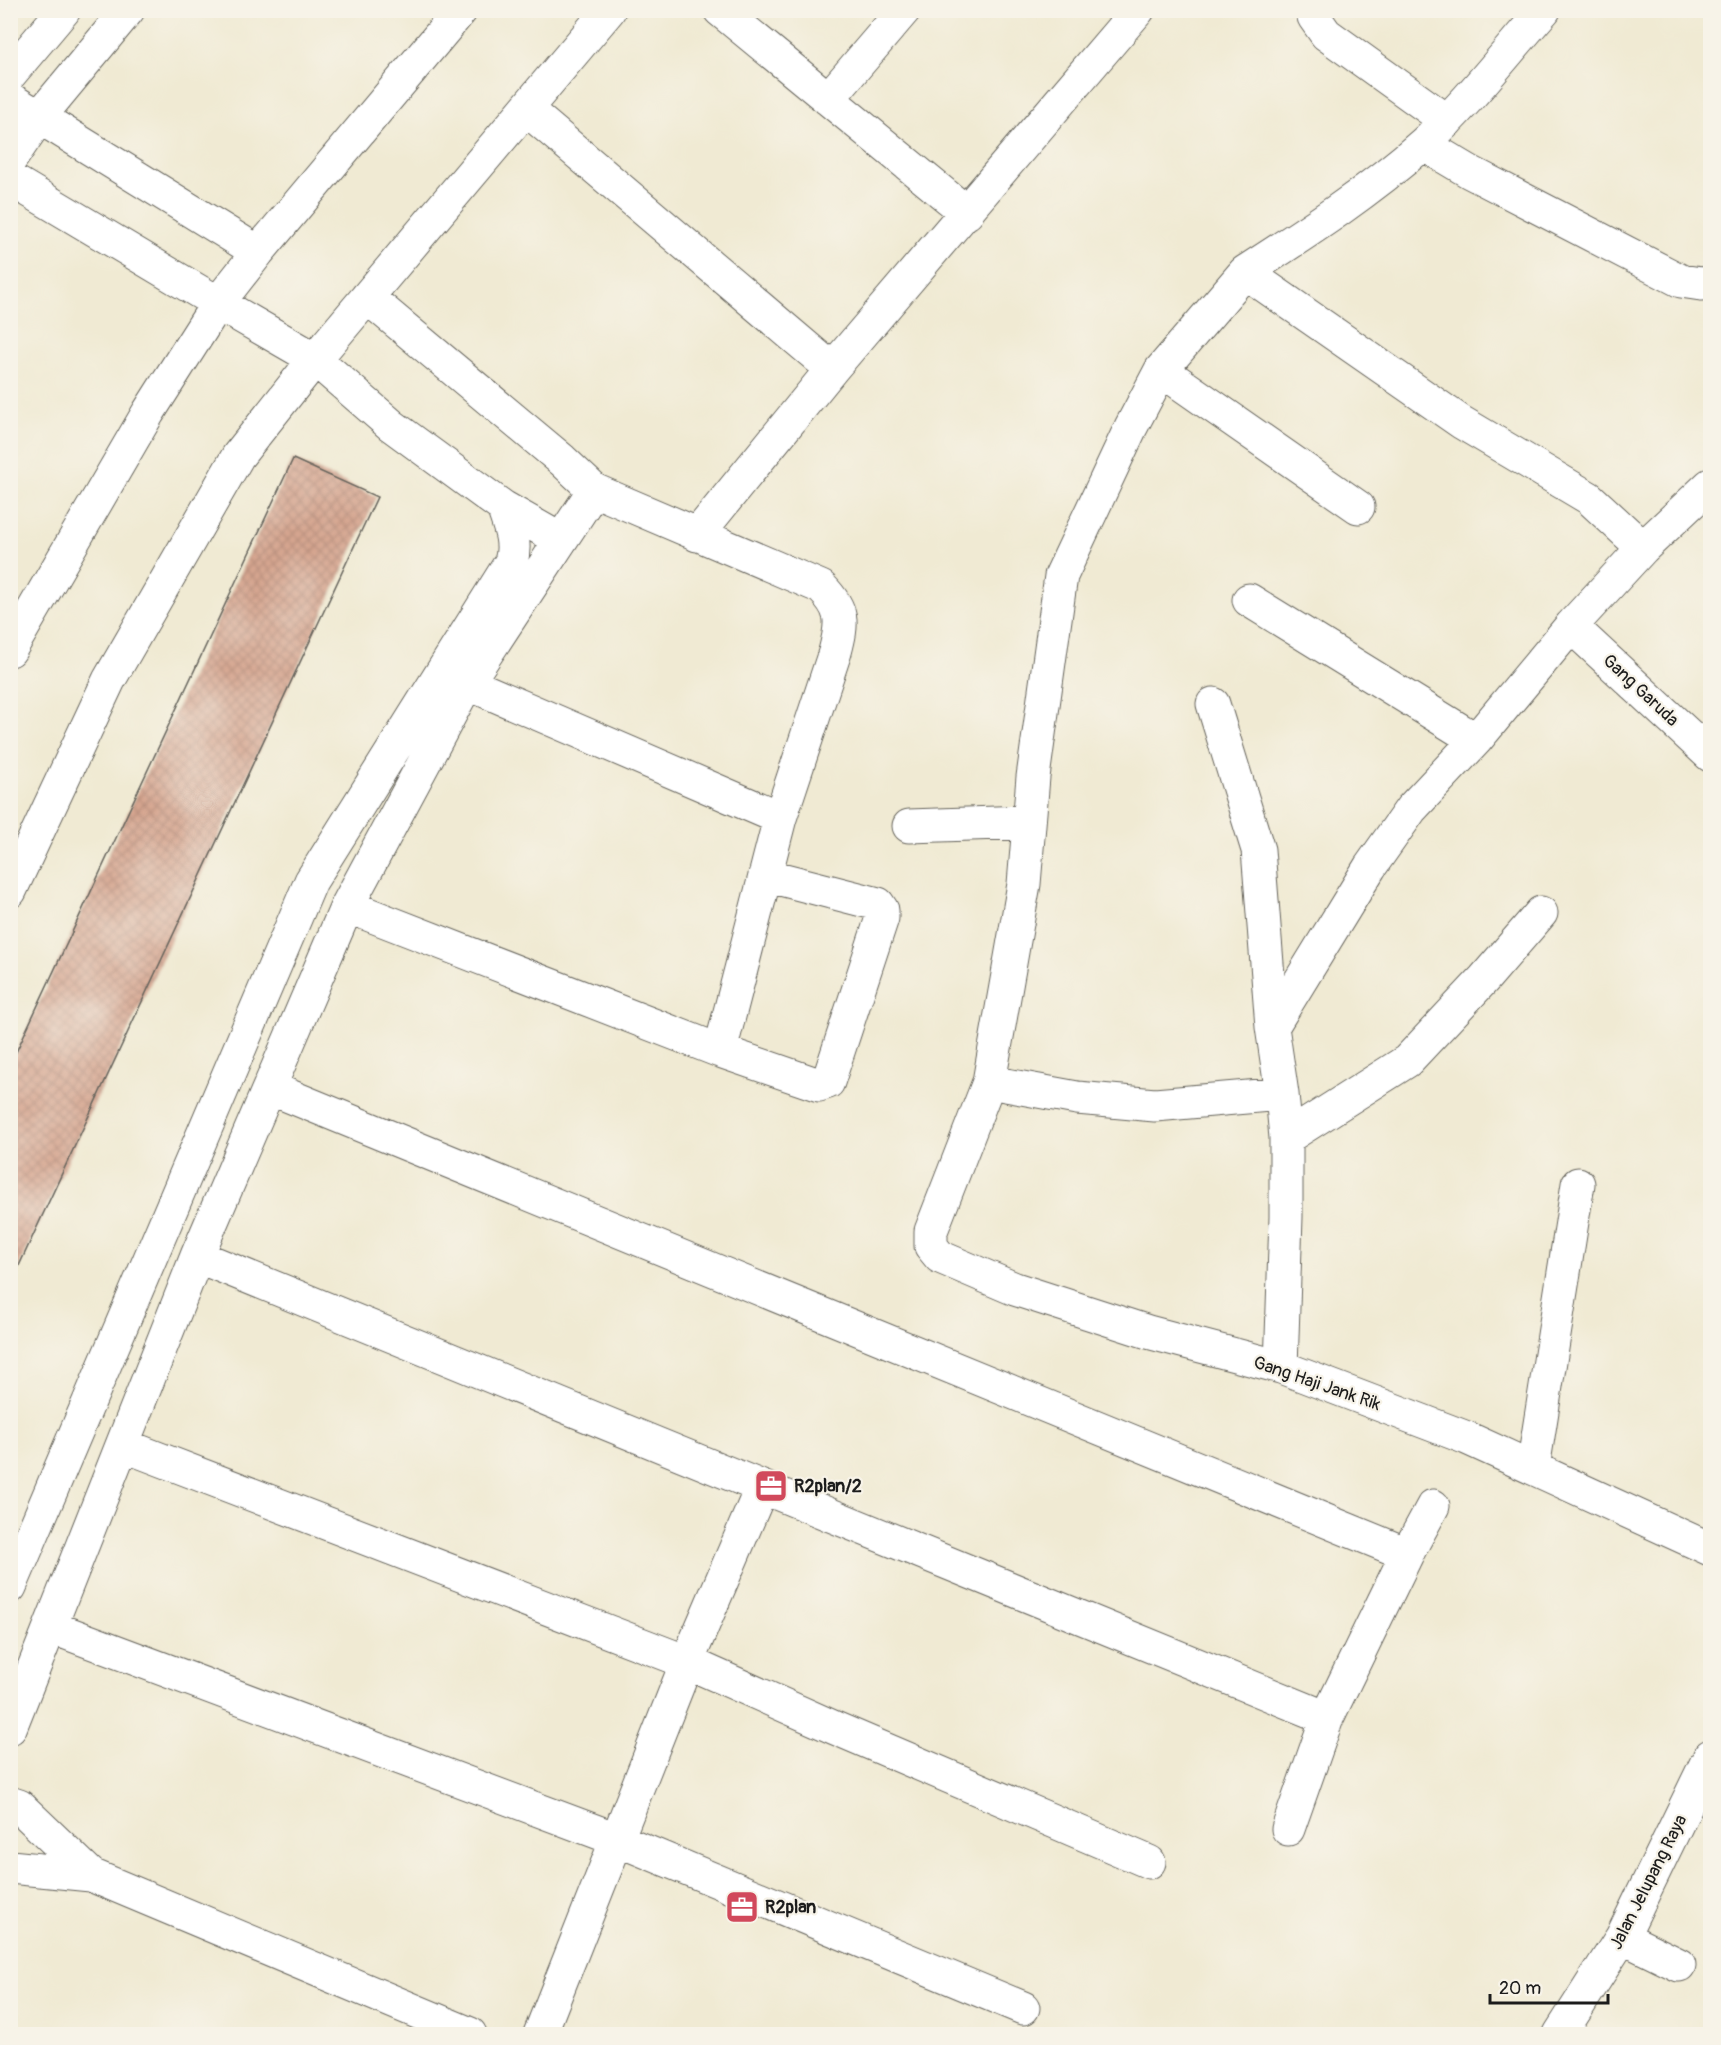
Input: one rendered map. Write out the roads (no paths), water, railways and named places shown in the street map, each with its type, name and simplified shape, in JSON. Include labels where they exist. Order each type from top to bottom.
[{"type":"street","points":[[10,74],[64,10]]},
{"type":"street","points":[[10,160],[40,116],[128,10]]},
{"type":"street","points":[[10,650],[148,413],[218,303],[461,10]]},
{"type":"street","points":[[10,891],[110,680],[238,456],[303,352],[368,297],[609,10]]},
{"type":"street","points":[[720,10],[967,213]]},
{"type":"street","points":[[828,99],[903,10]]},
{"type":"street","points":[[697,535],[832,369],[1138,10]]},
{"type":"street","points":[[1313,10],[1314,17],[1326,34],[1447,121]]},
{"type":"street","points":[[1282,1094],[1155,1105],[1077,1098],[989,1082],[1024,884],[1033,777],[1061,576],[1131,427],[1161,370],[1245,272],[1335,213],[1423,144],[1447,121],[1544,10]]},
{"type":"street","points":[[10,99],[258,252]]},
{"type":"street","points":[[526,109],[832,369]]},
{"type":"street","points":[[1423,144],[1470,172],[1681,281],[1710,283]]},
{"type":"street","points":[[10,179],[303,352],[391,425],[503,507],[561,540]]},
{"type":"street","points":[[1245,272],[1461,422],[1589,498],[1643,548]]},
{"type":"street","points":[[368,297],[562,460],[594,490],[821,587],[832,598],[839,610],[841,624],[835,652],[780,818],[720,1051]]},
{"type":"street","points":[[1161,370],[1358,507]]},
{"type":"street","points":[[1272,1027],[1370,867],[1404,819],[1476,740],[1571,626],[1643,548],[1710,485]]},
{"type":"street","points":[[10,1587],[311,881],[454,677],[510,591],[561,540],[594,490]]},
{"type":"street","points":[[503,507],[513,536],[515,550],[511,562],[510,591]]},
{"type":"street","points":[[1248,600],[1476,740]]},
{"type":"street","name":"Gang Garuda","points":[[1571,626],[1710,755]]},
{"type":"street","points":[[454,677],[780,818]]},
{"type":"street","points":[[10,1728],[197,1256],[347,906],[454,677]]},
{"type":"street","points":[[1213,705],[1258,850],[1272,1027],[1286,1138],[1281,1367]]},
{"type":"street","points":[[909,826],[1029,822]]},
{"type":"street","points":[[347,906],[720,1051],[819,1085],[828,1082],[882,918],[882,910],[878,904],[765,875]]},
{"type":"street","points":[[1286,1138],[1407,1061],[1484,979],[1541,913]]},
{"type":"street","name":"Gang Haji Jank Rik","points":[[989,1082],[931,1231],[930,1246],[940,1257],[1015,1289],[1148,1332],[1281,1367],[1467,1438],[1710,1549]]},
{"type":"street","points":[[270,1088],[1407,1554]]},
{"type":"street","points":[[187,1173],[226,1189]]},
{"type":"street","points":[[1533,1468],[1578,1184]]},
{"type":"street","points":[[197,1256],[1327,1718]]},
{"type":"street","points":[[123,1445],[687,1662],[844,1732],[1149,1862]]},
{"type":"street","points":[[540,2034],[687,1662],[762,1487]]},
{"type":"street","points":[[1288,1828],[1327,1718],[1433,1506]]},
{"type":"street","points":[[51,1627],[616,1839],[1023,2008]]},
{"type":"street","name":"Jalan Jelupang Raya","points":[[1560,2034],[1622,1937],[1710,1756]]},
{"type":"street","points":[[10,1803],[19,1806],[91,1875]]},
{"type":"street","points":[[10,1867],[91,1875],[471,2034]]},
{"type":"street","points":[[1622,1937],[1679,1965]]},
{"type":"place","name":"R2plan/2","points":[[771,1486]]},
{"type":"place","name":"R2plan","points":[[742,1907]]}]
